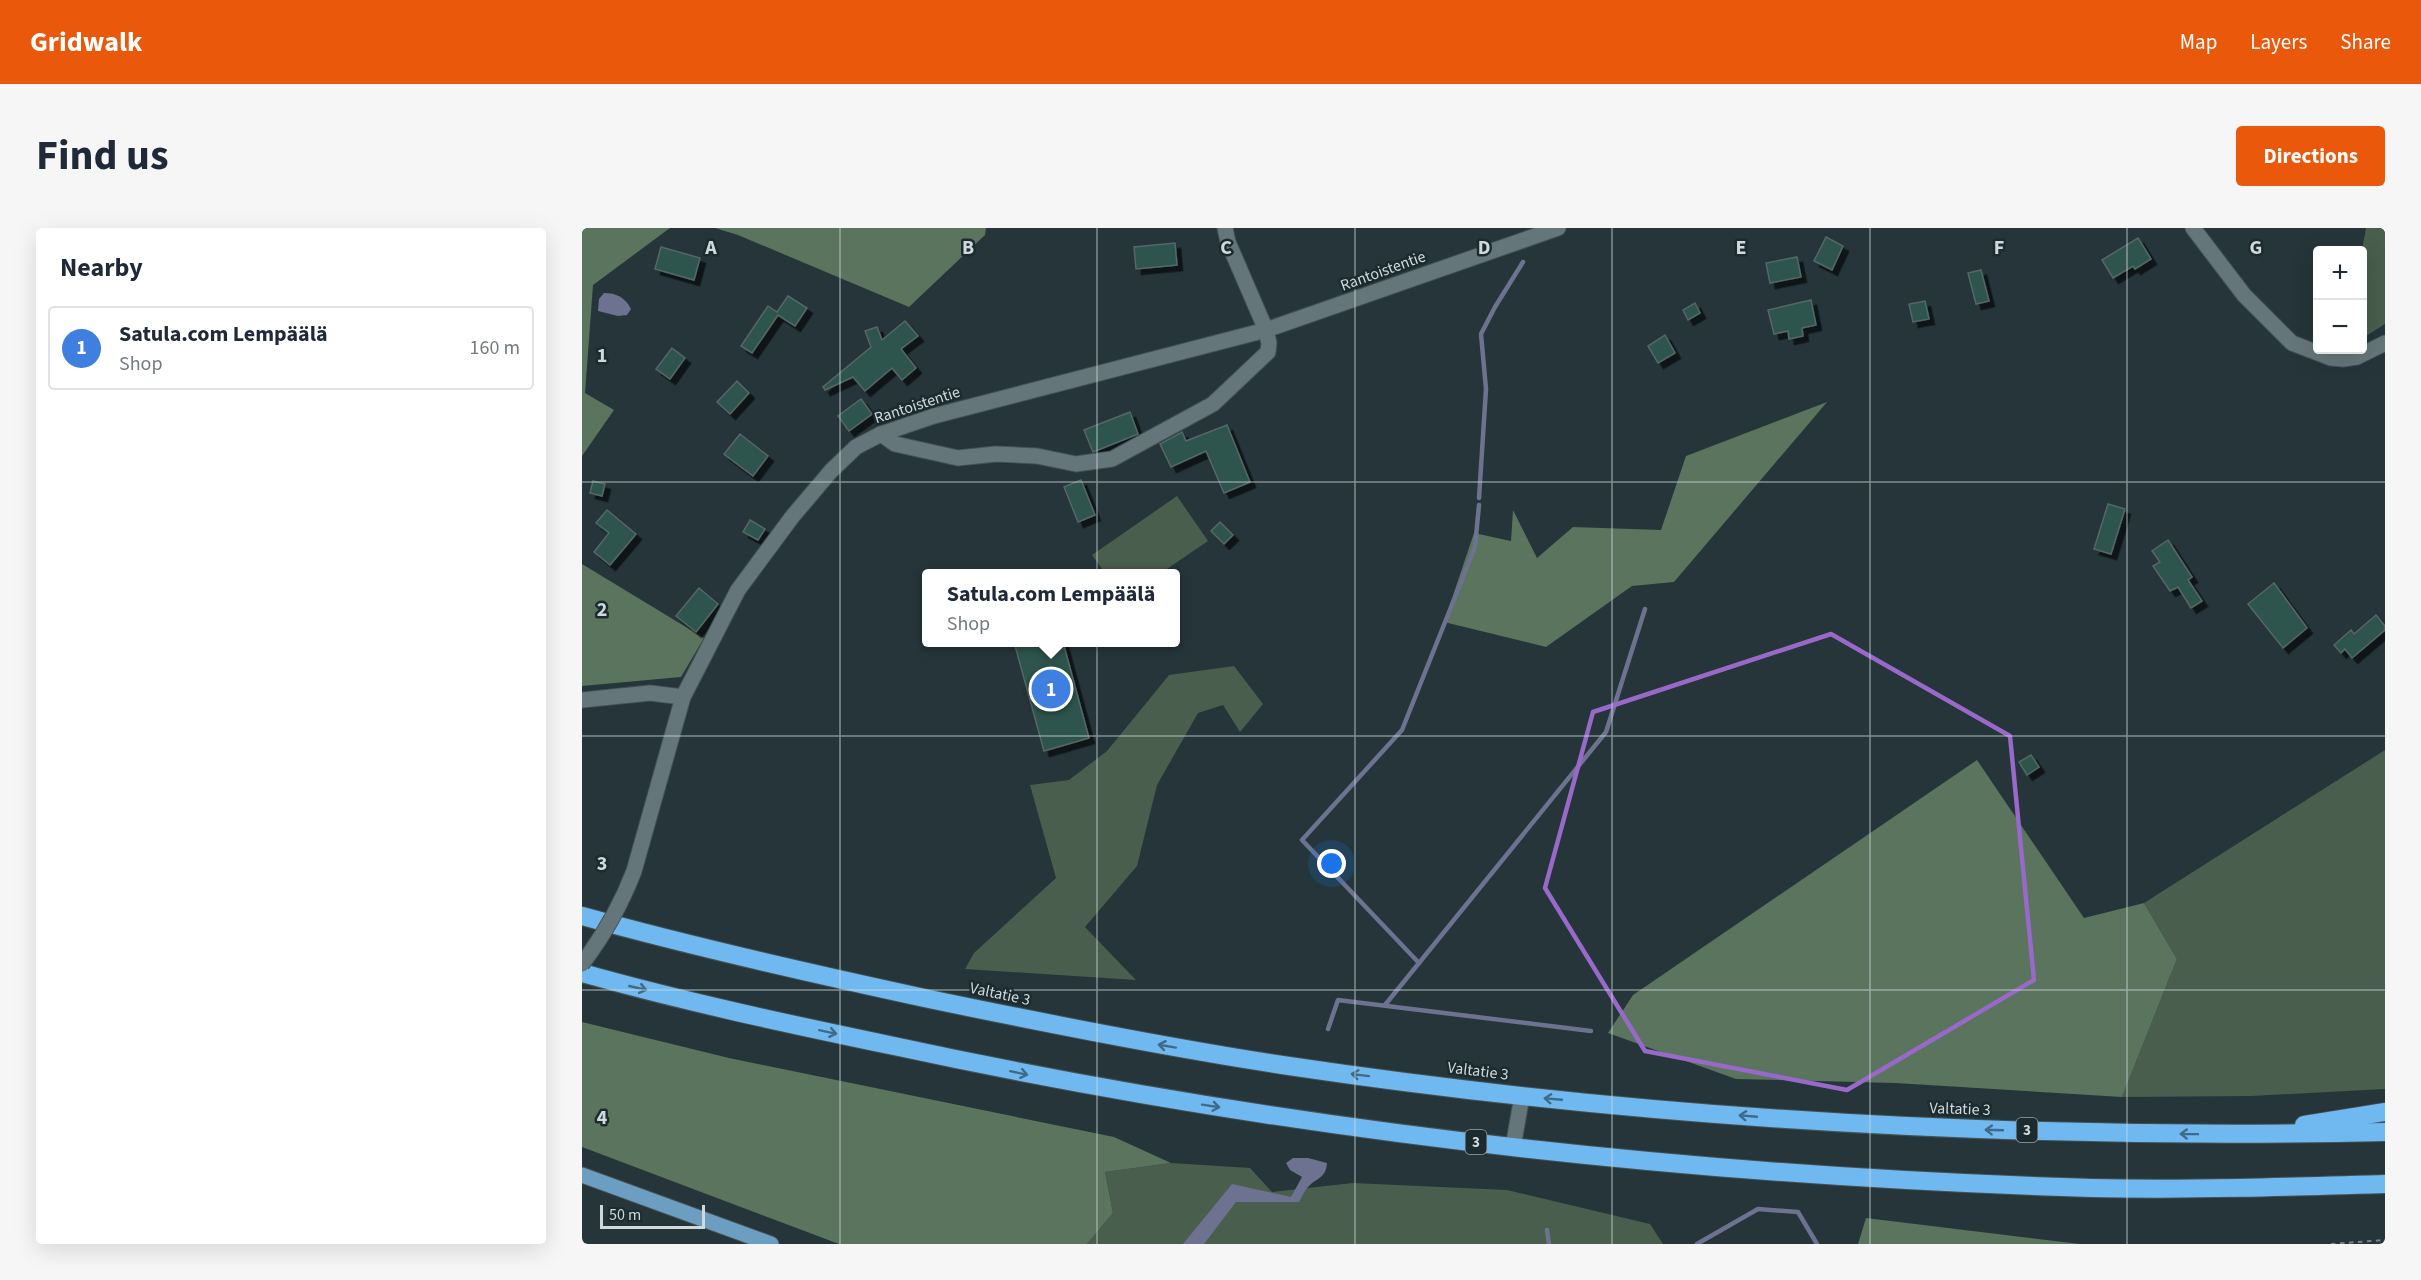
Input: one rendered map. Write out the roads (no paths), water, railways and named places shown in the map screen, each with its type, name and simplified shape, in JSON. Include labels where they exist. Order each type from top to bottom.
[{"type":"highway","name":"Valtatie 3","points":[[582,916],[822,976],[1043,1023],[1292,1066],[1522,1096],[1899,1127],[2247,1135],[2385,1132]]},
{"type":"highway","name":"3","points":[[582,973],[802,1027],[1027,1075],[1280,1116],[1513,1147],[1688,1165],[1887,1179],[2073,1187],[2385,1184]]},
{"type":"highway","points":[[2247,1135],[2385,1112]]},
{"type":"main road","points":[[582,1175],[771,1244]]},
{"type":"street","points":[[881,434],[895,444],[958,458],[996,454],[1037,456],[1076,464],[1112,459],[1213,404],[1268,352],[1269,343],[1266,330],[1236,264],[1225,228]]},
{"type":"street","name":"Rantoistentie","points":[[582,964],[602,937],[617,911],[634,871],[682,697],[738,590],[792,517],[831,471],[856,447],[881,434],[934,416],[1266,330],[1332,309],[1558,228]]},
{"type":"street","points":[[2193,228],[2244,295],[2292,343],[2331,358],[2343,359],[2357,357],[2385,343]]},
{"type":"street","points":[[582,700],[650,693],[682,697]]},
{"type":"street","points":[[1513,1147],[1522,1096]]},
{"type":"water","points":[[604,293],[616,295],[626,301],[631,309],[627,315],[618,316],[598,311],[599,299]]},
{"type":"water","points":[[1293,1158],[1308,1158],[1327,1163],[1324,1174],[1308,1187],[1299,1202],[1236,1202],[1204,1244],[1183,1244],[1232,1184],[1291,1197],[1302,1177],[1290,1170],[1286,1163]]},
{"type":"waterway","points":[[1479,498],[1486,389],[1481,334],[1523,262]]},
{"type":"waterway","points":[[1419,963],[1302,840],[1402,730],[1475,547],[1479,505]]},
{"type":"waterway","points":[[1385,1005],[1606,732],[1645,609]]},
{"type":"waterway","points":[[1328,1029],[1338,1000],[1591,1031]]},
{"type":"waterway","points":[[1697,1244],[1758,1209],[1798,1212],[1817,1244]]},
{"type":"waterway","points":[[1547,1230],[1549,1244]]},
{"type":"place","name":"Satula.com Lempäälä","points":[[1051,689]]}]
